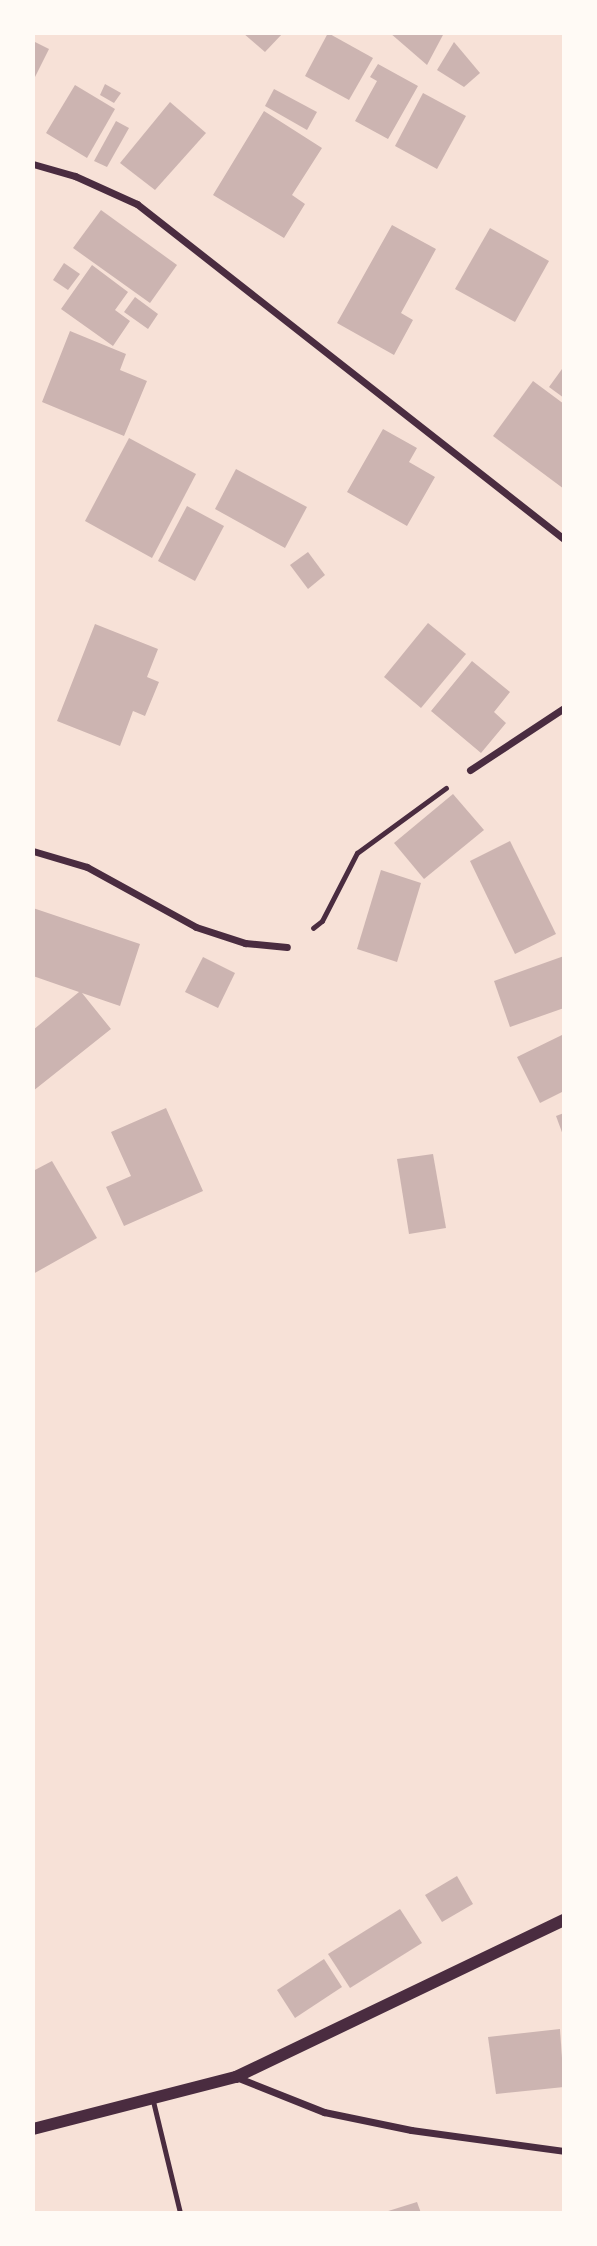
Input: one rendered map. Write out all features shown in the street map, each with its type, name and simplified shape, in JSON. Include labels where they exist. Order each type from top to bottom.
[{"type":"street","points":[[33,164],[75,176],[137,204],[564,539]]},
{"type":"street","points":[[470,770],[564,708]]},
{"type":"street","points":[[33,851],[87,867],[196,927],[245,943],[287,947]]},
{"type":"street","points":[[33,2129],[153,2101],[236,2077],[564,1920]]},
{"type":"street","points":[[236,2077],[324,2112],[411,2130],[564,2151]]},
{"type":"lane","points":[[153,2101],[180,2213]]},
{"type":"path","points":[[287,947],[322,921],[358,853],[470,770]]},
{"type":"building","points":[[243,33],[283,33],[265,52]]},
{"type":"building","points":[[328,33],[373,58],[349,100],[305,76]]},
{"type":"building","points":[[390,33],[444,33],[427,65]]},
{"type":"building","points":[[33,41],[49,49],[33,81]]},
{"type":"building","points":[[454,42],[480,73],[464,87],[437,70]]},
{"type":"building","points":[[378,64],[418,86],[388,139],[355,121],[377,81],[370,77]]},
{"type":"building","points":[[105,84],[121,93],[114,103],[100,95]]},
{"type":"building","points":[[75,85],[115,109],[87,158],[46,133]]},
{"type":"building","points":[[274,89],[317,112],[307,130],[265,106]]},
{"type":"building","points":[[423,93],[466,116],[437,169],[395,146]]},
{"type":"building","points":[[170,102],[206,133],[155,190],[120,163]]},
{"type":"building","points":[[264,111],[322,148],[292,195],[305,204],[284,238],[213,195]]},
{"type":"building","points":[[116,121],[129,128],[107,167],[94,161]]},
{"type":"building","points":[[101,210],[177,265],[150,303],[73,248]]},
{"type":"building","points":[[392,225],[436,249],[401,313],[413,320],[394,355],[337,323]]},
{"type":"building","points":[[490,228],[549,261],[515,322],[455,289]]},
{"type":"building","points":[[64,263],[80,274],[68,290],[53,280]]},
{"type":"building","points":[[92,265],[128,292],[115,310],[130,321],[113,346],[61,309]]},
{"type":"building","points":[[135,297],[158,314],[148,329],[124,312]]},
{"type":"building","points":[[70,331],[126,354],[120,370],[147,381],[124,436],[42,402]]},
{"type":"building","points":[[562,369],[564,370],[564,398],[549,387]]},
{"type":"building","points":[[533,381],[564,404],[564,489],[493,436]]},
{"type":"building","points":[[383,429],[417,448],[409,462],[435,477],[407,526],[347,492]]},
{"type":"building","points":[[129,438],[196,474],[152,558],[85,521]]},
{"type":"building","points":[[236,469],[307,507],[285,548],[215,509]]},
{"type":"building","points":[[187,506],[224,526],[195,581],[158,561]]},
{"type":"building","points":[[308,552],[325,575],[308,589],[290,565]]},
{"type":"building","points":[[428,623],[466,654],[421,708],[384,677]]},
{"type":"building","points":[[95,624],[158,649],[147,677],[159,682],[145,716],[133,711],[120,746],[57,721]]},
{"type":"building","points":[[472,661],[510,692],[494,712],[506,723],[481,753],[431,711]]},
{"type":"building","points":[[453,794],[484,830],[424,879],[394,843]]},
{"type":"building","points":[[510,841],[556,934],[515,954],[470,861]]},
{"type":"building","points":[[381,870],[421,883],[397,962],[357,949]]},
{"type":"building","points":[[33,908],[140,944],[120,1006],[82,993],[111,1029],[33,1091],[33,1030],[79,992],[33,976]]},
{"type":"building","points":[[564,956],[564,1008],[510,1027],[494,981]]},
{"type":"building","points":[[203,957],[235,973],[218,1008],[185,992]]},
{"type":"building","points":[[564,1034],[564,1091],[540,1103],[517,1057]]},
{"type":"building","points":[[166,1108],[203,1191],[124,1226],[106,1187],[131,1176],[111,1132]]},
{"type":"building","points":[[564,1113],[564,1135],[563,1135],[556,1116]]},
{"type":"building","points":[[433,1154],[446,1228],[409,1234],[397,1159]]},
{"type":"building","points":[[52,1161],[97,1238],[33,1274],[33,1171]]},
{"type":"building","points":[[457,1876],[473,1904],[442,1922],[425,1895]]},
{"type":"building","points":[[400,1909],[422,1943],[350,1988],[328,1954]]},
{"type":"building","points":[[324,1959],[342,1987],[295,2018],[277,1990]]},
{"type":"building","points":[[560,2029],[564,2087],[496,2094],[488,2037]]},
{"type":"building","points":[[417,2202],[421,2213],[385,2213],[385,2212]]}]
